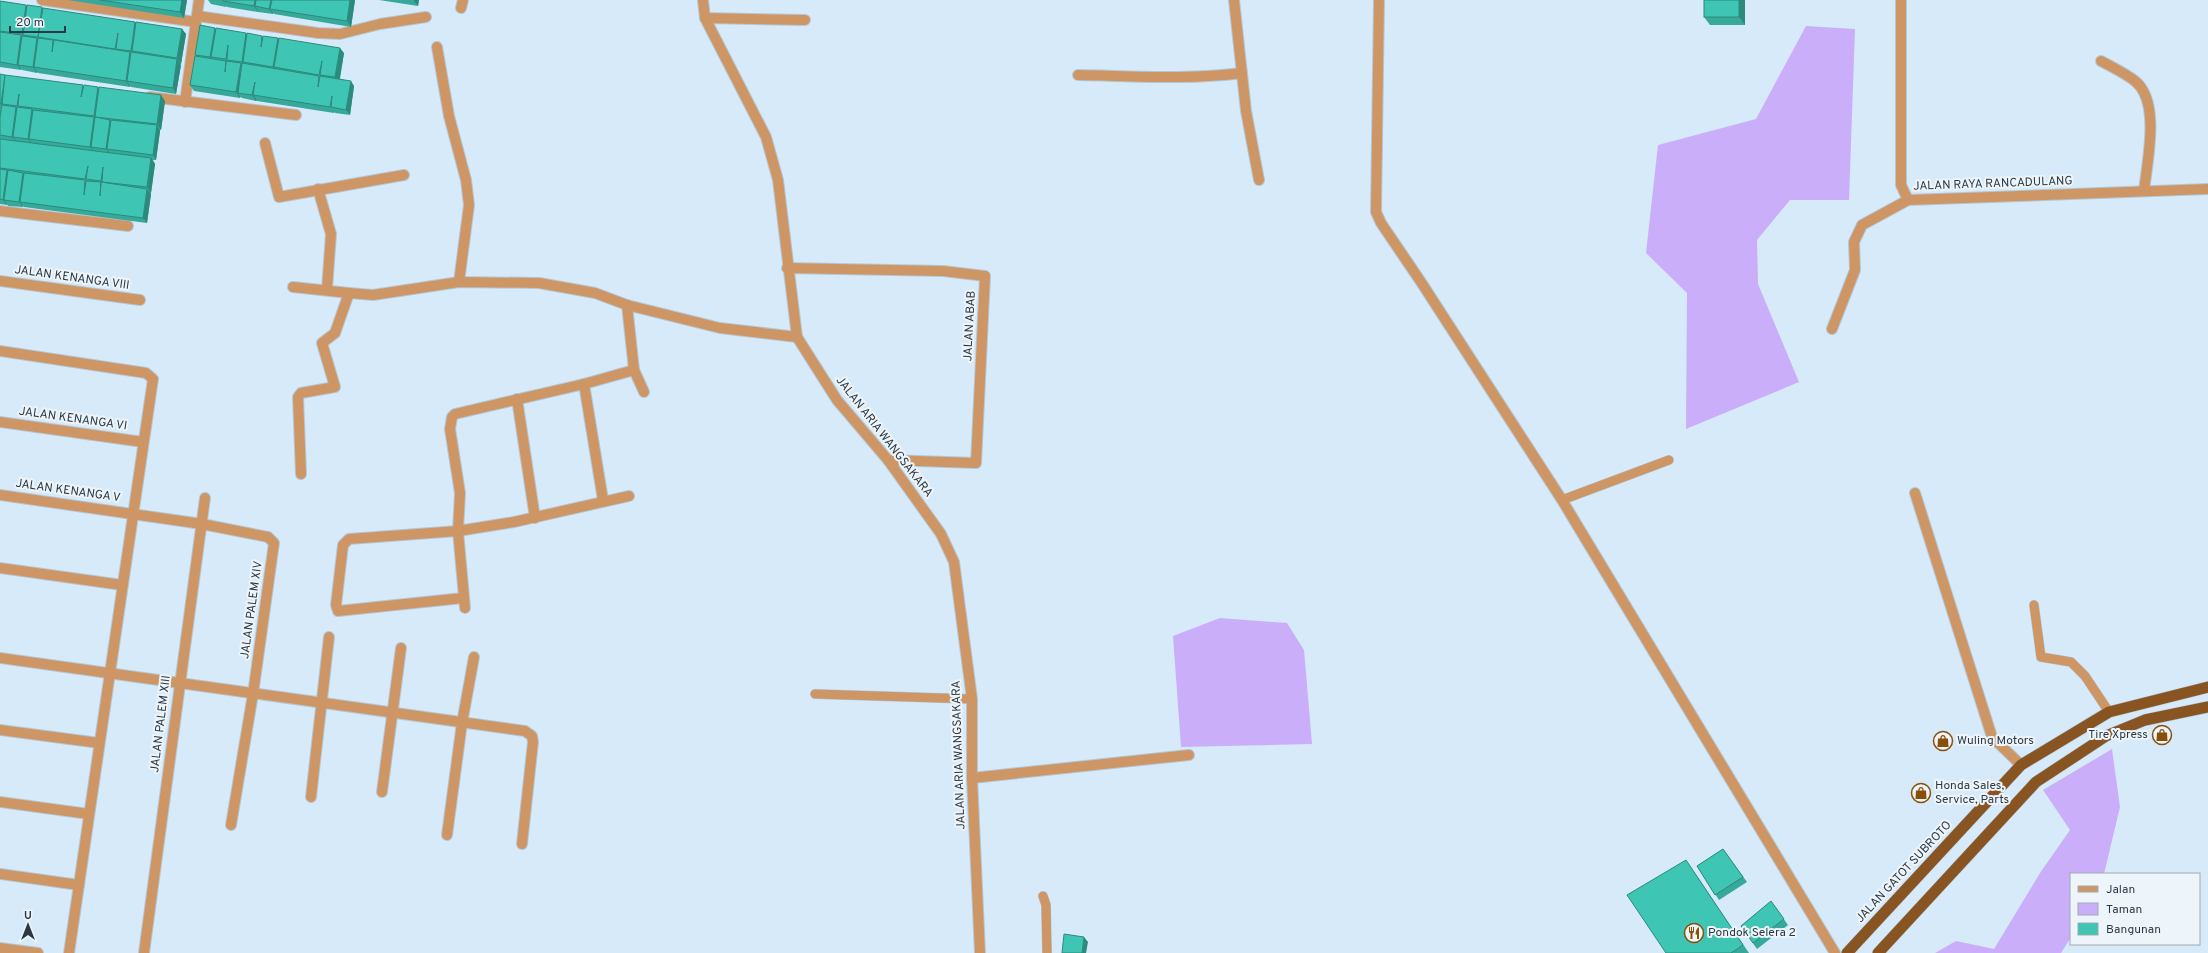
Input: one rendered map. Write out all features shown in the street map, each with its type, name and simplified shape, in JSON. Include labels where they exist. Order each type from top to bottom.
[{"type":"highway","name":"JALAN GATOT SUBROTO","points":[[1847,953],[2021,765],[2109,712],[2208,687]]},
{"type":"highway","points":[[1878,953],[2036,782],[2106,736],[2145,720],[2208,707]]},
{"type":"street","points":[[42,0],[318,34],[340,34],[380,24],[426,17]]},
{"type":"street","points":[[185,102],[199,0]]},
{"type":"street","name":"JALAN ARIA WANGSAKARA","points":[[703,0],[705,18],[766,137],[778,180],[787,268],[797,337],[837,400],[888,460],[941,534],[954,562],[972,699],[972,778],[980,953]]},
{"type":"street","points":[[1234,0],[1246,111],[1260,180]]},
{"type":"street","points":[[1379,0],[1376,212],[1381,223],[1421,282],[1562,500],[1835,953]]},
{"type":"street","name":"JALAN RAYA RANCADULANG","points":[[1901,0],[1901,185],[1908,200],[2208,188]]},
{"type":"street","points":[[705,18],[805,20]]},
{"type":"street","points":[[437,47],[449,116],[466,180],[469,205],[459,282]]},
{"type":"street","points":[[2101,61],[2136,82],[2148,101],[2150,127],[2144,191]]},
{"type":"street","points":[[1078,75],[1113,77],[1183,77],[1242,73]]},
{"type":"street","points":[[138,95],[296,115]]},
{"type":"street","points":[[265,143],[279,197],[404,175]]},
{"type":"street","points":[[318,189],[330,234],[327,289]]},
{"type":"street","points":[[1832,329],[1856,270],[1854,242],[1862,225],[1908,200]]},
{"type":"street","points":[[0,211],[128,226]]},
{"type":"street","name":"JALAN ABAB","points":[[787,268],[943,271],[985,276],[976,463],[888,460]]},
{"type":"street","name":"JALAN KENANGA VIII","points":[[0,281],[140,300]]},
{"type":"street","points":[[293,287],[327,289],[373,295],[459,282],[539,283],[595,293],[626,305],[720,328],[797,337]]},
{"type":"street","points":[[301,474],[298,397],[300,393],[335,387],[322,343],[335,333],[349,293]]},
{"type":"street","points":[[626,305],[634,370],[644,392]]},
{"type":"street","points":[[0,351],[150,375],[152,383],[142,442],[69,953]]},
{"type":"street","points":[[629,496],[603,500],[535,518],[458,531],[349,539],[345,541],[343,545],[336,605],[338,610],[344,610],[464,603],[458,531],[460,493],[450,429],[452,417],[455,414],[584,384],[634,370]]},
{"type":"street","points":[[584,384],[603,500]]},
{"type":"street","points":[[517,399],[535,518]]},
{"type":"street","name":"JALAN KENANGA VI","points":[[0,422],[142,442]]},
{"type":"street","points":[[1915,493],[1992,737],[2021,765]]},
{"type":"street","name":"JALAN KENANGA V","points":[[0,495],[132,514]]},
{"type":"street","name":"JALAN PALEM XIII","points":[[144,953],[179,683],[206,498]]},
{"type":"street","name":"JALAN PALEM XIV","points":[[132,514],[202,524],[268,537],[274,543],[253,694],[231,825]]},
{"type":"street","points":[[0,568],[122,585]]},
{"type":"street","points":[[310,797],[329,637]]},
{"type":"street","points":[[382,792],[401,648]]},
{"type":"street","points":[[447,835],[462,723],[474,657]]},
{"type":"street","points":[[0,658],[525,731],[532,736],[522,844]]},
{"type":"street","points":[[0,730],[99,743]]},
{"type":"street","points":[[972,778],[1189,755]]},
{"type":"street","points":[[0,802],[89,814]]},
{"type":"street","points":[[0,874],[79,885]]},
{"type":"street","points":[[0,948],[38,953]]},
{"type":"lane","points":[[1562,500],[1669,460]]},
{"type":"lane","points":[[2034,605],[2041,657],[2071,662],[2085,676],[2109,712]]},
{"type":"lane","points":[[815,694],[972,699]]},
{"type":"lane","points":[[1043,896],[1046,905],[1047,953]]},
{"type":"green space","points":[[1806,26],[1855,29],[1849,200],[1790,200],[1757,240],[1758,284],[1799,382],[1686,429],[1687,293],[1646,253],[1658,145],[1756,119]]},
{"type":"green space","points":[[1220,618],[1287,623],[1304,650],[1312,744],[1181,747],[1173,636]]},
{"type":"green space","points":[[2112,749],[2120,807],[2104,873],[2070,873],[2070,939],[2061,953],[1935,953],[1956,941],[1994,949],[2040,873],[2070,830],[2043,790]]},
{"type":"building","points":[[100,0],[182,0],[180,12]]},
{"type":"building","points":[[223,0],[255,0],[254,6]]},
{"type":"building","points":[[256,0],[271,0],[269,9],[255,6]]},
{"type":"building","points":[[272,0],[350,0],[347,21],[270,9]]},
{"type":"building","points":[[1704,0],[1739,0],[1739,17],[1704,17]]},
{"type":"building","points":[[0,1],[26,5],[22,34],[0,31]]},
{"type":"building","points":[[27,5],[42,7],[38,37],[23,35]]},
{"type":"building","points":[[43,8],[135,22],[131,51],[116,49],[118,33],[115,49],[38,37]]},
{"type":"building","points":[[136,22],[182,29],[177,58],[132,51]]},
{"type":"building","points":[[200,25],[215,28],[210,57],[195,55]]},
{"type":"building","points":[[216,28],[246,33],[242,62],[227,60],[228,45],[226,59],[211,57]]},
{"type":"building","points":[[0,32],[21,35],[17,65],[0,62]]},
{"type":"building","points":[[247,33],[262,36],[261,47],[263,36],[278,38],[273,67],[243,62]]},
{"type":"building","points":[[22,36],[37,38],[33,67],[18,65]]},
{"type":"building","points":[[38,38],[53,40],[52,52],[54,40],[130,52],[126,81],[34,67]]},
{"type":"building","points":[[279,38],[340,48],[335,77],[320,75],[322,61],[319,75],[274,67]]},
{"type":"building","points":[[131,52],[177,59],[173,88],[127,81]]},
{"type":"building","points":[[195,56],[241,63],[236,92],[190,85]]},
{"type":"building","points":[[242,63],[319,76],[318,87],[320,76],[351,81],[346,110],[331,107],[332,96],[330,107],[253,95],[255,82],[252,95],[238,93]]},
{"type":"building","points":[[0,74],[5,75],[1,104],[0,104]]},
{"type":"building","points":[[5,75],[83,85],[81,97],[84,85],[98,87],[94,116],[18,106],[19,94],[17,106],[2,104]]},
{"type":"building","points":[[99,87],[161,95],[157,124],[95,117]]},
{"type":"building","points":[[2,105],[16,107],[12,137],[0,135]]},
{"type":"building","points":[[17,107],[32,109],[28,139],[13,137]]},
{"type":"building","points":[[33,110],[94,117],[90,147],[29,139]]},
{"type":"building","points":[[95,117],[110,120],[106,149],[91,147]]},
{"type":"building","points":[[111,120],[157,125],[153,155],[107,149]]},
{"type":"building","points":[[0,139],[151,158],[147,187],[102,182],[103,167],[101,181],[86,179],[88,166],[85,179],[0,168]]},
{"type":"building","points":[[0,169],[7,170],[3,200],[0,199]]},
{"type":"building","points":[[8,170],[23,173],[19,202],[4,200]]},
{"type":"building","points":[[24,173],[85,180],[84,195],[86,181],[147,189],[143,218],[20,202]]},
{"type":"building","points":[[1723,849],[1743,877],[1715,895],[1697,866]]},
{"type":"building","points":[[1686,860],[1743,945],[1731,953],[1666,953],[1627,895]]},
{"type":"building","points":[[1771,901],[1784,919],[1753,943],[1741,926]]},
{"type":"building","points":[[1064,934],[1084,937],[1082,953],[1062,953]]},
{"type":"place","name":"Tire Xpress","points":[[2162,735]]},
{"type":"place","name":"Wuling Motors","points":[[1943,741]]},
{"type":"place","name":"Honda Sales, Service, Parts","points":[[1921,793]]},
{"type":"place","name":"Pondok Selera 2","points":[[1694,933]]}]
